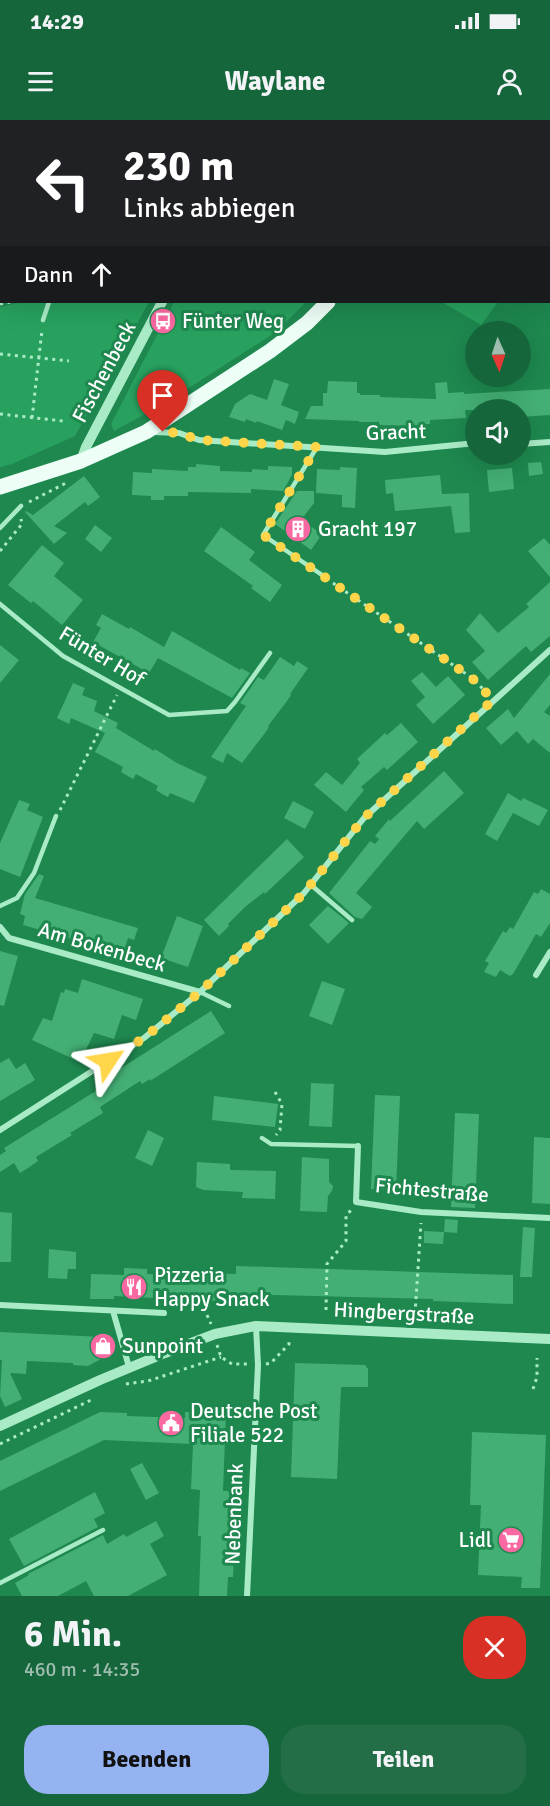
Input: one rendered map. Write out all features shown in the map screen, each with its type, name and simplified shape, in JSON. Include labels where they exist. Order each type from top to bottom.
[{"type":"main road","points":[[0,487],[81,462],[146,432],[270,351],[327,303]]},
{"type":"street","name":"Fischenbeck","points":[[81,462],[86,447],[161,303]]},
{"type":"street","name":"Gracht","points":[[146,432],[179,433],[199,440],[385,452],[465,444]]},
{"type":"street","points":[[531,443],[550,442]]},
{"type":"street","points":[[0,1130],[144,1038],[200,992],[304,893],[364,818],[493,700],[549,653]]},
{"type":"street","name":"Am Bokenbeck","points":[[0,927],[9,938],[200,992]]},
{"type":"street","points":[[536,975],[550,952]]},
{"type":"street","name":"Fichtestraße","points":[[358,1146],[356,1202],[422,1212],[550,1218]]},
{"type":"street","points":[[0,1305],[164,1313]]},
{"type":"street","points":[[113,1311],[129,1367]]},
{"type":"street","name":"Hingbergstraße","points":[[0,1426],[129,1367],[215,1334],[256,1326],[550,1338]]},
{"type":"street","name":"Nebenbank","points":[[247,1596],[258,1365],[256,1326]]},
{"type":"lane","points":[[43,320],[49,303]]},
{"type":"lane","points":[[317,447],[263,535],[325,577]]},
{"type":"lane","points":[[0,528],[21,506]]},
{"type":"lane","name":"Fünter Hof","points":[[0,604],[63,656],[169,715],[227,711],[270,653]]},
{"type":"lane","points":[[0,906],[18,898],[34,873],[56,816]]},
{"type":"lane","points":[[311,885],[352,920]]},
{"type":"lane","points":[[200,992],[229,1006]]},
{"type":"lane","points":[[262,1138],[271,1144]]},
{"type":"lane","name":"Fichtestraße","points":[[271,1144],[358,1146]]},
{"type":"lane","points":[[0,1583],[103,1530]]},
{"type":"path","points":[[32,418],[43,320]]},
{"type":"path","points":[[0,354],[69,361]]},
{"type":"path","points":[[0,414],[63,421]]},
{"type":"path","points":[[0,551],[21,524],[21,506],[67,482]]},
{"type":"path","points":[[325,577],[472,678],[493,700]]},
{"type":"path","points":[[56,816],[121,688]]},
{"type":"path","points":[[271,1144],[280,1130],[282,1104],[274,1092]]},
{"type":"path","points":[[326,1310],[327,1264],[346,1241],[346,1216],[356,1202]]},
{"type":"path","points":[[415,1314],[422,1212]]},
{"type":"path","points":[[123,1385],[148,1381],[221,1357]]},
{"type":"path","points":[[533,1389],[537,1377],[537,1358]]},
{"type":"path","points":[[0,1443],[94,1398]]},
{"type":"green space","points":[[18,303],[148,303],[75,436],[12,464],[0,467],[0,307]]},
{"type":"green space","points":[[173,303],[305,303],[276,332],[167,402],[114,431],[111,424]]},
{"type":"green space","points":[[444,303],[497,303],[484,321],[474,321]]},
{"type":"building","points":[[274,379],[289,384],[281,405],[299,412],[295,424],[286,420],[282,430],[257,421],[256,423],[246,419],[245,422],[229,417],[235,404],[250,394],[267,400]]},
{"type":"building","points":[[328,381],[357,382],[357,393],[360,395],[380,395],[380,397],[436,399],[435,383],[447,382],[448,393],[550,389],[550,415],[531,416],[531,399],[465,399],[465,418],[430,420],[430,424],[422,426],[305,419],[311,406],[323,406],[323,393],[327,393]]},
{"type":"building","points":[[541,462],[543,474],[529,476],[528,465]]},
{"type":"building","points":[[196,464],[220,466],[220,471],[252,472],[252,469],[268,470],[268,466],[292,467],[292,475],[283,491],[251,489],[251,493],[188,492],[188,496],[164,496],[164,500],[151,500],[151,496],[132,495],[133,472],[152,473],[152,469],[188,471],[188,467],[196,467]]},
{"type":"building","points":[[340,467],[357,468],[355,508],[342,507],[342,495],[316,493],[317,469],[340,470]]},
{"type":"building","points":[[512,468],[514,489],[489,492],[487,470]]},
{"type":"building","points":[[440,475],[442,494],[469,493],[470,532],[455,533],[451,506],[395,511],[393,493],[386,494],[385,480]]},
{"type":"building","points":[[84,476],[100,497],[88,506],[85,502],[54,526],[67,533],[54,544],[25,512],[33,515]]},
{"type":"building","name":"Gracht 197","points":[[297,491],[314,491],[314,503],[301,520],[322,534],[311,550],[275,524]]},
{"type":"building","points":[[95,525],[112,538],[101,552],[85,539]]},
{"type":"building","points":[[221,527],[255,552],[249,560],[282,585],[270,602],[251,588],[253,586],[204,551]]},
{"type":"building","points":[[544,538],[550,545],[550,577],[528,551]]},
{"type":"building","points":[[42,545],[64,563],[54,576],[83,600],[62,625],[33,601],[31,603],[8,585]]},
{"type":"building","points":[[550,582],[550,636],[531,652],[526,646],[488,680],[472,662],[485,651],[466,630],[480,613],[498,633],[529,607],[526,604]]},
{"type":"building","points":[[102,614],[164,647],[172,631],[240,670],[241,668],[250,673],[232,698],[158,658],[149,673],[93,642],[101,628],[96,625]]},
{"type":"building","points":[[0,645],[19,660],[0,683]]},
{"type":"building","points":[[280,657],[294,666],[297,661],[308,668],[265,733],[242,763],[227,753],[223,763],[211,757],[246,706],[240,703],[258,677],[264,680]]},
{"type":"building","points":[[422,672],[436,687],[448,676],[465,695],[433,724],[416,705],[425,697],[411,681]]},
{"type":"building","points":[[550,674],[550,705],[544,712],[550,716],[550,753],[533,739],[528,744],[517,731],[501,745],[486,728],[508,709],[514,718]]},
{"type":"building","points":[[73,683],[85,688],[82,695],[97,701],[94,711],[118,723],[116,728],[154,751],[155,749],[177,763],[207,777],[194,803],[170,793],[168,797],[162,794],[156,790],[158,786],[136,774],[133,779],[121,772],[123,767],[95,752],[105,733],[71,718],[69,724],[57,718]]},
{"type":"building","points":[[401,723],[418,742],[387,770],[384,767],[361,787],[364,790],[346,812],[314,785],[326,772],[342,785],[360,763],[357,759],[385,733],[387,735]]},
{"type":"building","points":[[444,771],[464,793],[424,829],[417,821],[356,893],[372,907],[362,919],[355,917],[329,893],[370,841],[375,844],[379,839],[375,836],[389,819],[390,821]]},
{"type":"building","points":[[508,793],[521,801],[523,798],[548,810],[539,826],[513,813],[497,841],[485,834]]},
{"type":"building","points":[[19,800],[30,804],[27,810],[43,817],[20,877],[0,869],[0,843]]},
{"type":"building","points":[[293,801],[314,812],[305,829],[284,818]]},
{"type":"building","points":[[287,839],[304,857],[265,894],[264,892],[245,907],[219,936],[204,920]]},
{"type":"building","points":[[39,874],[44,876],[35,898],[138,928],[134,940],[128,938],[123,954],[23,925],[25,916],[20,914],[25,894]]},
{"type":"building","points":[[541,889],[550,894],[550,923],[541,937],[536,934],[510,976],[500,970],[496,977],[484,972],[489,963],[485,961],[503,931],[506,933],[510,927],[513,929],[534,892],[538,894]]},
{"type":"building","points":[[328,906],[349,923],[328,944],[309,925]]},
{"type":"building","points":[[177,916],[203,926],[188,967],[161,958]]},
{"type":"building","points":[[0,951],[18,956],[4,1006],[0,1005]]},
{"type":"building","points":[[82,979],[143,999],[136,1020],[122,1015],[114,1039],[94,1033],[80,1062],[32,1040],[43,1018],[52,1021],[61,992],[64,993],[65,989],[78,993]]},
{"type":"building","points":[[322,981],[345,989],[332,1025],[309,1016]]},
{"type":"building","points":[[211,1011],[225,1033],[150,1081],[150,1079],[142,1084],[140,1081],[100,1107],[103,1113],[36,1157],[38,1161],[20,1173],[14,1163],[0,1172],[0,1155],[6,1151],[4,1148],[99,1089],[96,1084]]},
{"type":"building","points":[[9,1058],[16,1069],[25,1063],[35,1080],[0,1101],[0,1063]]},
{"type":"building","points":[[311,1083],[334,1084],[332,1127],[309,1126]]},
{"type":"building","points":[[375,1095],[400,1096],[396,1190],[371,1189]]},
{"type":"building","points":[[214,1096],[278,1104],[275,1127],[212,1120]]},
{"type":"building","points":[[455,1113],[479,1114],[475,1208],[451,1207]]},
{"type":"building","points":[[148,1130],[164,1138],[152,1166],[135,1158]]},
{"type":"building","points":[[534,1137],[550,1138],[550,1204],[532,1203]]},
{"type":"building","points":[[302,1157],[329,1159],[329,1182],[333,1186],[328,1196],[327,1212],[300,1211]]},
{"type":"building","points":[[197,1162],[230,1164],[230,1170],[276,1171],[275,1199],[242,1198],[243,1192],[203,1190],[196,1187]]},
{"type":"building","points":[[0,1212],[12,1213],[11,1262],[0,1262]]},
{"type":"building","points":[[445,1219],[458,1220],[457,1233],[444,1232]]},
{"type":"building","points":[[523,1227],[535,1228],[532,1277],[520,1277]]},
{"type":"building","points":[[424,1231],[444,1232],[443,1244],[424,1243]]},
{"type":"building","points":[[49,1249],[76,1252],[76,1269],[68,1269],[67,1279],[48,1278]]},
{"type":"building","points":[[236,1266],[513,1275],[513,1304],[433,1301],[433,1299],[235,1294],[235,1302],[114,1296],[114,1299],[90,1299],[91,1274],[124,1275],[124,1268],[147,1269],[147,1274],[194,1276],[195,1273],[236,1274]]},
{"type":"building","points":[[0,1332],[102,1337],[103,1358],[88,1366],[27,1361],[26,1374],[10,1373],[22,1399],[5,1407],[0,1396],[2,1360],[0,1360]]},
{"type":"building","points":[[295,1363],[365,1365],[368,1369],[368,1387],[341,1387],[337,1479],[291,1477]]},
{"type":"building","points":[[100,1412],[127,1413],[127,1416],[185,1418],[185,1412],[226,1413],[223,1491],[232,1491],[230,1537],[235,1537],[233,1577],[228,1577],[227,1596],[199,1596],[200,1490],[191,1489],[193,1444],[104,1440],[0,1491],[0,1461]]},
{"type":"building","name":"Lidl","points":[[472,1432],[546,1435],[540,1588],[521,1588],[522,1577],[478,1575],[481,1505],[470,1505]]},
{"type":"building","points":[[142,1463],[159,1493],[146,1500],[130,1469]]},
{"type":"building","points":[[95,1492],[105,1513],[94,1519],[98,1527],[24,1566],[9,1539]]},
{"type":"building","points":[[156,1521],[164,1536],[150,1544],[167,1575],[128,1596],[94,1596],[86,1581],[58,1596],[22,1596],[15,1583],[103,1535],[107,1544],[124,1534],[126,1537]]},
{"type":"place","name":"Fünter Weg","points":[[163,321]]},
{"type":"place","name":"Gracht 197","points":[[298,529]]},
{"type":"place","name":"Pizzeria Happy Snack","points":[[134,1287]]},
{"type":"place","name":"Sunpoint","points":[[103,1346]]},
{"type":"place","name":"Deutsche Post Filiale 522","points":[[171,1423]]},
{"type":"place","name":"Lidl","points":[[511,1540]]},
{"type":"route","points":[[108,1061],[144,1038],[200,992],[304,893],[364,818],[493,700],[472,678],[263,535],[317,447],[199,440],[179,433],[163,432]]}]
